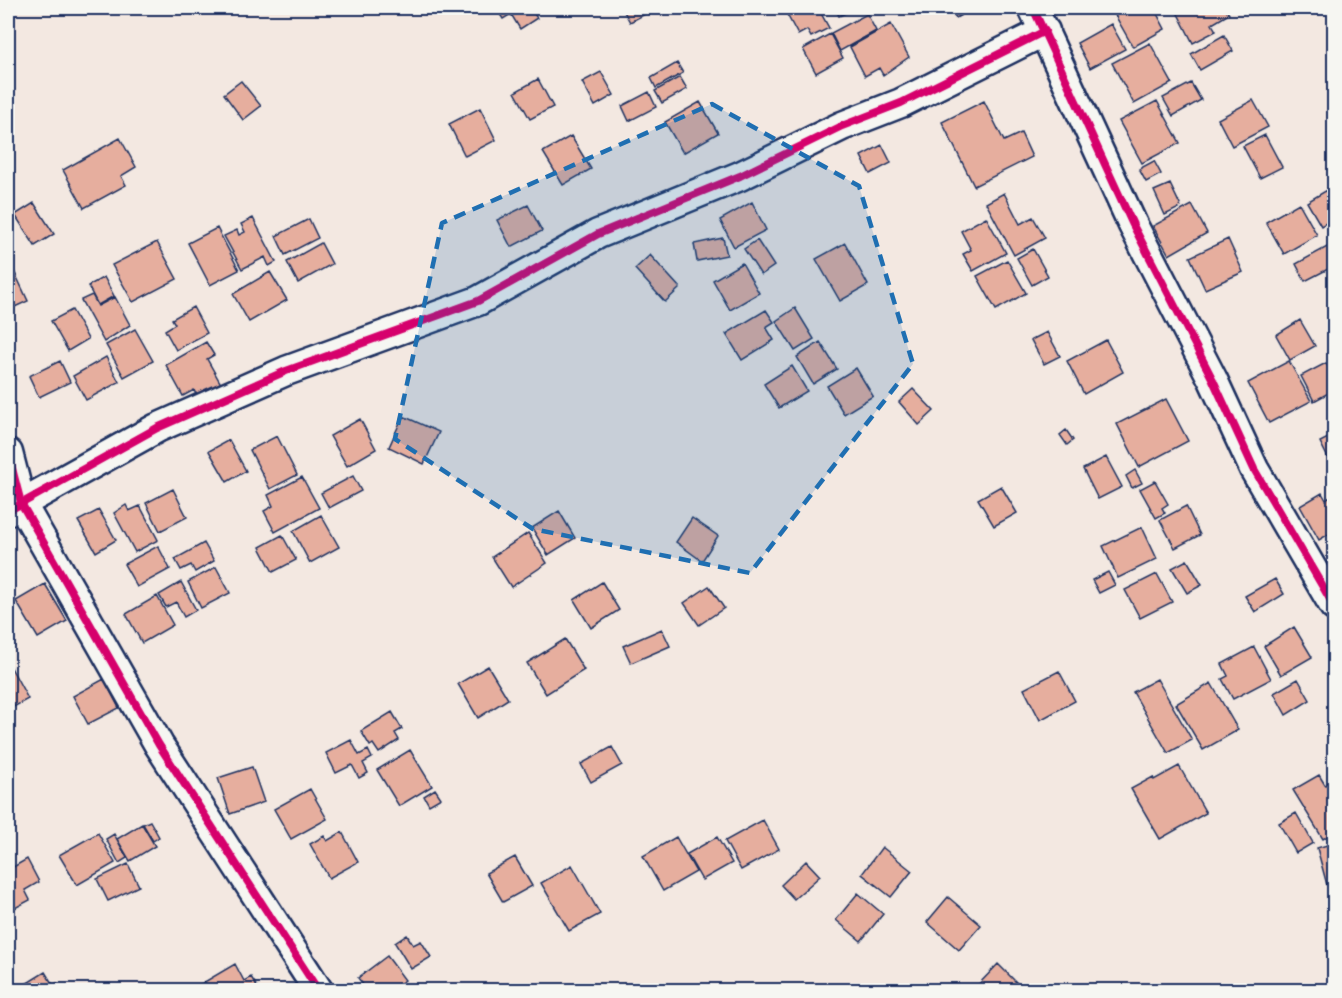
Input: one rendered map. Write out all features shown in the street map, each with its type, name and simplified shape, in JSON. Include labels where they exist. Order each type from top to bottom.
[{"type":"street","points":[[14,507],[157,428],[275,376],[478,301],[598,234],[740,176],[842,126],[901,103],[1039,19],[1133,225],[1213,380],[1254,469],[1335,606]]},
{"type":"street","points":[[8,453],[14,507],[159,745],[318,990]]},
{"type":"highlighted area","points":[[712,104],[859,186],[913,364],[750,573],[533,529],[395,439],[442,223]]},
{"type":"building","points":[[496,8],[530,8],[537,18],[520,29],[511,14],[503,19]]},
{"type":"building","points":[[622,8],[646,8],[649,12],[630,22]]},
{"type":"building","points":[[818,8],[829,28],[811,37],[807,30],[798,35],[784,9]]},
{"type":"building","points":[[835,8],[857,8],[839,16]]},
{"type":"building","points":[[950,8],[974,8],[956,18]]},
{"type":"building","points":[[1111,8],[1154,8],[1165,29],[1133,47]]},
{"type":"building","points":[[1175,8],[1225,8],[1229,14],[1212,24],[1216,31],[1193,43]]},
{"type":"building","points":[[867,14],[876,31],[840,51],[831,33]]},
{"type":"building","points":[[891,24],[909,57],[883,75],[879,68],[865,76],[850,47]]},
{"type":"building","points":[[1111,24],[1125,49],[1090,68],[1077,43]]},
{"type":"building","points":[[830,34],[843,58],[816,73],[803,49]]},
{"type":"building","points":[[1224,35],[1233,51],[1200,70],[1191,54]]},
{"type":"building","points":[[1150,43],[1172,83],[1134,104],[1112,63]]},
{"type":"building","points":[[677,63],[683,73],[656,88],[651,78]]},
{"type":"building","points":[[601,72],[614,95],[595,106],[582,82]]},
{"type":"building","points":[[680,77],[687,89],[662,103],[655,91]]},
{"type":"building","points":[[538,79],[553,107],[530,119],[515,92]]},
{"type":"building","points":[[241,81],[261,106],[243,120],[224,94]]},
{"type":"building","points":[[1191,83],[1201,100],[1173,116],[1163,98]]},
{"type":"building","points":[[649,92],[656,107],[629,121],[622,106]]},
{"type":"building","points":[[1253,100],[1268,127],[1232,146],[1218,119]]},
{"type":"building","points":[[984,101],[1004,141],[1021,133],[1032,157],[974,186],[942,122]]},
{"type":"building","points":[[1157,101],[1180,143],[1142,163],[1119,121]]},
{"type":"building","points":[[700,102],[718,133],[683,153],[665,122]]},
{"type":"building","points":[[480,108],[496,140],[465,156],[449,124]]},
{"type":"building","points":[[1265,135],[1282,167],[1260,178],[1243,146]]},
{"type":"building","points":[[571,136],[591,169],[563,185],[543,152]]},
{"type":"building","points":[[120,138],[136,167],[121,176],[126,185],[84,208],[63,170]]},
{"type":"building","points":[[882,145],[891,163],[870,174],[861,156]]},
{"type":"building","points":[[1154,161],[1161,174],[1146,182],[1139,169]]},
{"type":"building","points":[[1170,184],[1181,207],[1165,215],[1154,191]]},
{"type":"building","points":[[1334,186],[1334,218],[1321,226],[1307,202]]},
{"type":"building","points":[[1004,193],[1020,224],[1033,217],[1045,238],[1014,255],[986,203]]},
{"type":"building","points":[[752,202],[766,230],[734,247],[720,220]]},
{"type":"building","points":[[34,203],[54,234],[35,246],[15,215]]},
{"type":"building","points":[[1299,203],[1317,235],[1284,254],[1266,222]]},
{"type":"building","points":[[528,205],[542,231],[511,247],[497,220]]},
{"type":"building","points":[[1192,205],[1207,233],[1169,255],[1153,226]]},
{"type":"building","points":[[986,217],[1006,253],[973,271],[963,254],[971,250],[961,231]]},
{"type":"building","points":[[253,218],[276,262],[269,266],[265,257],[242,269],[224,236],[237,230],[239,235],[245,232],[241,224]]},
{"type":"building","points":[[309,219],[318,238],[285,255],[276,236]]},
{"type":"building","points":[[217,228],[239,270],[210,285],[188,243]]},
{"type":"building","points":[[723,238],[727,255],[697,261],[694,244]]},
{"type":"building","points":[[1228,239],[1243,272],[1205,289],[1190,257]]},
{"type":"building","points":[[757,240],[774,266],[761,275],[744,249]]},
{"type":"building","points":[[157,242],[177,279],[133,302],[112,265]]},
{"type":"building","points":[[321,243],[332,264],[298,283],[287,262]]},
{"type":"building","points":[[845,243],[868,285],[840,301],[816,259]]},
{"type":"building","points":[[1329,246],[1334,256],[1334,266],[1305,281],[1296,264]]},
{"type":"building","points":[[1033,249],[1048,276],[1032,285],[1017,258]]},
{"type":"building","points":[[650,255],[680,288],[665,302],[635,269]]},
{"type":"building","points":[[1007,260],[1026,293],[996,310],[977,276]]},
{"type":"building","points":[[742,263],[759,293],[730,310],[713,280]]},
{"type":"building","points":[[14,271],[28,301],[8,310],[8,274]]},
{"type":"building","points":[[270,272],[287,300],[249,322],[233,294]]},
{"type":"building","points":[[104,277],[114,296],[98,305],[88,286]]},
{"type":"building","points":[[92,295],[98,306],[115,297],[130,325],[104,342],[81,300]]},
{"type":"building","points":[[193,307],[207,333],[176,350],[165,330],[175,324],[172,319]]},
{"type":"building","points":[[795,308],[814,339],[795,351],[776,321]]},
{"type":"building","points":[[72,310],[88,339],[68,351],[51,321]]},
{"type":"building","points":[[766,310],[774,322],[766,327],[774,340],[742,360],[726,334]]},
{"type":"building","points":[[1300,320],[1315,346],[1290,360],[1276,335]]},
{"type":"building","points":[[135,329],[153,361],[124,377],[106,345]]},
{"type":"building","points":[[1047,332],[1060,356],[1044,364],[1031,340]]},
{"type":"building","points":[[1106,340],[1123,372],[1084,394],[1067,361]]},
{"type":"building","points":[[206,342],[214,355],[207,359],[221,384],[197,397],[194,390],[183,396],[166,365]]},
{"type":"building","points":[[820,342],[837,369],[813,384],[797,357]]},
{"type":"building","points":[[106,357],[119,382],[86,400],[73,376]]},
{"type":"building","points":[[60,361],[70,382],[39,397],[29,376]]},
{"type":"building","points":[[1289,361],[1311,401],[1269,423],[1248,383]]},
{"type":"building","points":[[1326,363],[1334,378],[1334,390],[1314,401],[1301,376]]},
{"type":"building","points":[[792,366],[807,391],[779,408],[764,384]]},
{"type":"building","points":[[856,368],[873,396],[844,414],[827,386]]},
{"type":"building","points":[[913,389],[934,411],[919,425],[899,402]]},
{"type":"building","points":[[1166,399],[1188,441],[1139,467],[1117,424]]},
{"type":"building","points":[[403,416],[439,432],[424,464],[389,447]]},
{"type":"building","points":[[360,419],[376,449],[347,466],[330,436]]},
{"type":"building","points":[[1066,430],[1073,440],[1067,445],[1060,435]]},
{"type":"building","points":[[1334,435],[1334,470],[1320,442]]},
{"type":"building","points":[[277,436],[297,475],[270,489],[250,450]]},
{"type":"building","points":[[229,440],[246,471],[227,482],[209,451]]},
{"type":"building","points":[[1106,457],[1122,487],[1098,499],[1083,469]]},
{"type":"building","points":[[1135,470],[1142,483],[1132,488],[1126,476]]},
{"type":"building","points":[[353,476],[361,491],[329,508],[321,493]]},
{"type":"building","points":[[302,477],[319,508],[275,532],[264,511],[273,506],[268,495]]},
{"type":"building","points":[[1155,481],[1168,504],[1162,508],[1165,513],[1156,518],[1140,489]]},
{"type":"building","points":[[1001,486],[1017,513],[994,526],[978,499]]},
{"type":"building","points":[[173,489],[187,517],[160,531],[146,503]]},
{"type":"building","points":[[1322,493],[1326,500],[1330,497],[1334,504],[1334,531],[1319,540],[1300,506]]},
{"type":"building","points":[[126,505],[129,511],[140,506],[158,540],[135,552],[114,513]]},
{"type":"building","points":[[1186,506],[1200,535],[1175,548],[1160,520]]},
{"type":"building","points":[[99,510],[116,540],[96,552],[78,521]]},
{"type":"building","points":[[559,511],[575,538],[548,555],[532,528]]},
{"type":"building","points":[[321,515],[339,547],[310,563],[293,531]]},
{"type":"building","points":[[692,518],[718,536],[702,561],[676,542]]},
{"type":"building","points":[[1142,527],[1157,559],[1118,578],[1103,546]]},
{"type":"building","points":[[528,533],[547,563],[511,587],[492,557]]},
{"type":"building","points":[[282,535],[296,560],[273,572],[260,547]]},
{"type":"building","points":[[204,543],[214,561],[195,572],[191,565],[181,570],[175,559]]},
{"type":"building","points":[[158,546],[170,569],[137,587],[124,564]]},
{"type":"building","points":[[1187,560],[1202,585],[1187,593],[1172,568]]},
{"type":"building","points":[[216,567],[230,593],[201,608],[188,582]]},
{"type":"building","points":[[1108,572],[1115,585],[1099,593],[1092,580]]},
{"type":"building","points":[[1157,574],[1172,602],[1140,618],[1125,590]]},
{"type":"building","points":[[1275,579],[1284,594],[1255,612],[1245,596]]},
{"type":"building","points":[[181,582],[196,610],[184,617],[176,602],[166,607],[159,595]]},
{"type":"building","points":[[602,582],[619,610],[591,628],[574,600]]},
{"type":"building","points":[[45,584],[67,621],[38,638],[16,601]]},
{"type":"building","points":[[709,586],[724,608],[699,625],[684,603]]},
{"type":"building","points":[[157,596],[173,625],[142,643],[126,614]]},
{"type":"building","points":[[1294,627],[1312,657],[1281,675],[1264,646]]},
{"type":"building","points":[[662,629],[670,646],[631,663],[623,646]]},
{"type":"building","points":[[565,639],[584,670],[546,694],[527,663]]},
{"type":"building","points":[[1254,647],[1271,679],[1233,699],[1222,679],[1228,676],[1222,664]]},
{"type":"building","points":[[8,662],[28,699],[8,710]]},
{"type":"building","points":[[488,666],[508,699],[478,718],[458,684]]},
{"type":"building","points":[[1059,671],[1075,701],[1040,720],[1024,689]]},
{"type":"building","points":[[104,679],[119,708],[88,724],[73,696]]},
{"type":"building","points":[[1157,679],[1192,740],[1168,753],[1133,692]]},
{"type":"building","points":[[1298,679],[1310,700],[1286,715],[1274,693]]},
{"type":"building","points":[[1211,683],[1238,730],[1203,750],[1176,704]]},
{"type":"building","points":[[392,712],[402,729],[395,733],[399,740],[379,753],[373,744],[370,746],[361,731]]},
{"type":"building","points":[[351,740],[359,755],[368,750],[372,758],[363,763],[368,773],[359,778],[352,765],[336,773],[326,753]]},
{"type":"building","points":[[612,747],[622,765],[591,782],[581,764]]},
{"type":"building","points":[[410,750],[432,786],[399,806],[377,770]]},
{"type":"building","points":[[1179,766],[1206,813],[1160,839],[1131,789],[1153,777],[1154,780]]},
{"type":"building","points":[[252,767],[264,802],[230,814],[218,778]]},
{"type":"building","points":[[1319,775],[1325,785],[1331,782],[1334,789],[1334,832],[1323,839],[1293,790]]},
{"type":"building","points":[[310,789],[327,819],[291,839],[274,809]]},
{"type":"building","points":[[435,789],[441,798],[429,805],[424,796]]},
{"type":"building","points":[[1296,813],[1313,843],[1296,853],[1279,823]]},
{"type":"building","points":[[763,820],[779,849],[741,870],[725,841]]},
{"type":"building","points":[[150,821],[159,837],[153,841],[143,824]]},
{"type":"building","points":[[142,824],[155,846],[130,861],[117,839]]},
{"type":"building","points":[[342,832],[358,862],[329,878],[310,844],[324,836],[327,841]]},
{"type":"building","points":[[98,833],[115,863],[77,885],[59,855]]},
{"type":"building","points":[[114,834],[127,858],[119,863],[106,839]]},
{"type":"building","points":[[676,837],[696,872],[663,891],[643,856]]},
{"type":"building","points":[[717,837],[732,863],[702,880],[687,854]]},
{"type":"building","points":[[1334,843],[1334,883],[1327,885],[1317,848]]},
{"type":"building","points":[[882,847],[912,871],[891,897],[862,874]]},
{"type":"building","points":[[515,857],[532,886],[503,902],[486,873]]},
{"type":"building","points":[[27,859],[39,882],[25,890],[30,900],[13,909],[8,899],[8,870]]},
{"type":"building","points":[[806,861],[820,876],[794,899],[781,885]]},
{"type":"building","points":[[128,864],[139,886],[108,901],[97,879]]},
{"type":"building","points":[[572,865],[600,914],[569,931],[541,883]]},
{"type":"building","points":[[858,893],[883,914],[861,941],[836,920]]},
{"type":"building","points":[[948,897],[981,925],[959,950],[927,922]]},
{"type":"building","points":[[407,935],[413,945],[421,941],[431,957],[411,969],[395,943]]},
{"type":"building","points":[[387,956],[405,980],[391,990],[367,990],[358,978]]},
{"type":"building","points":[[235,964],[244,981],[251,977],[259,990],[204,990],[201,984]]},
{"type":"building","points":[[998,964],[1024,990],[984,990],[978,985]]},
{"type":"building","points":[[45,972],[53,985],[57,983],[61,990],[16,990]]},
{"type":"cycle path","points":[[1033,8],[1133,225],[1213,380],[1254,469],[1334,606]]},
{"type":"cycle path","points":[[8,511],[157,428],[286,371],[478,301],[598,234],[740,176],[842,126],[901,103],[1045,31]]},
{"type":"cycle path","points":[[8,453],[21,503],[159,745],[318,990]]}]
